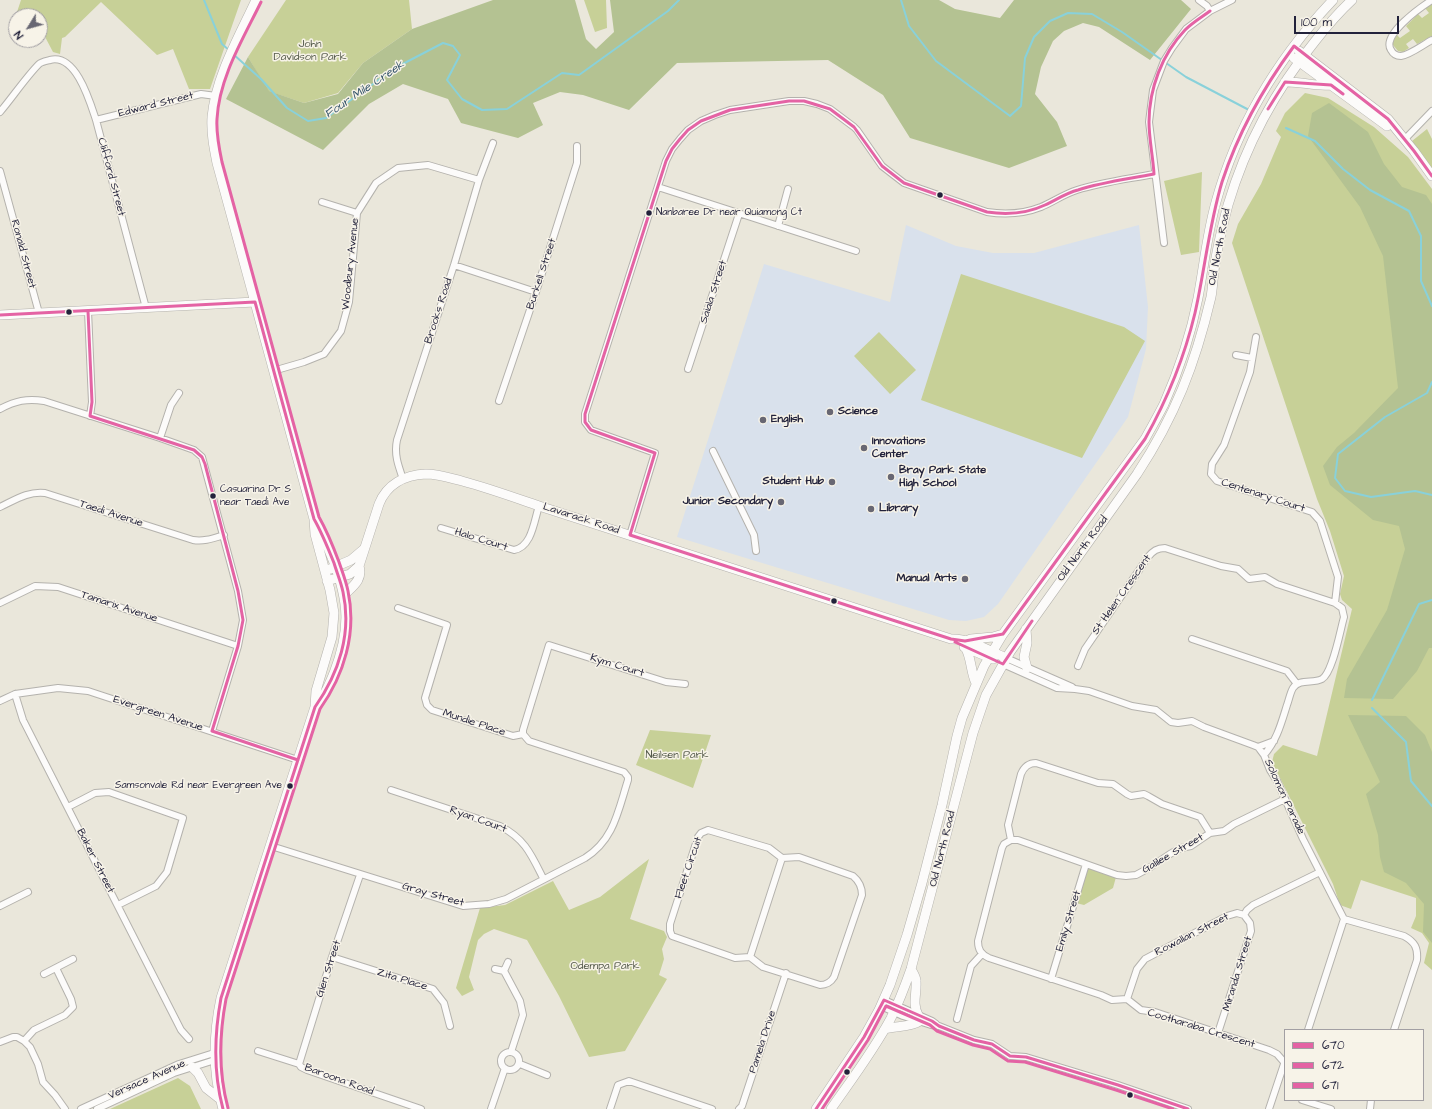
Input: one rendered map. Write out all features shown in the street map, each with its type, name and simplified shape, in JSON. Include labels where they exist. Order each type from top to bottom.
[{"type":"main road","points":[[256,0],[226,65],[216,96],[212,128],[214,150],[314,519],[315,534],[333,603],[334,626],[329,650],[316,691],[316,707]]},
{"type":"main road","name":"Old North Road","points":[[816,1109],[864,1036],[882,1003],[907,935],[942,805],[957,736],[976,683],[990,654],[1003,634],[1144,439],[1163,405],[1183,357],[1198,298],[1215,203],[1226,169],[1239,138],[1272,77],[1319,15],[1334,0]]},
{"type":"main road","name":"Old North Road","points":[[831,1109],[862,1066],[885,1029],[895,1009],[911,969],[973,733],[986,695],[1004,661],[1141,468],[1156,444],[1178,400],[1193,361],[1204,326],[1211,294],[1219,241],[1234,186],[1248,150],[1262,119],[1301,58],[1329,24],[1352,0]]},
{"type":"main road","points":[[1291,50],[1331,85],[1405,139]]},
{"type":"main road","points":[[1301,58],[1388,119],[1405,139],[1432,176]]},
{"type":"main road","points":[[1285,82],[1320,86],[1331,85]]},
{"type":"main road","points":[[0,315],[255,302]]},
{"type":"main road","name":"Lavarack Road","points":[[344,595],[357,581],[361,572],[359,566],[364,548],[382,497],[391,486],[403,479],[421,475],[441,476],[487,488],[951,639],[955,643],[965,644],[1004,661]]},
{"type":"main road","points":[[223,1109],[220,1099],[214,1056],[215,1036],[221,998],[316,707],[325,695],[341,653],[345,634],[346,623],[344,595],[322,532],[314,519]]},
{"type":"main road","points":[[324,570],[351,560],[364,548]]},
{"type":"main road","points":[[328,581],[354,571],[359,566]]},
{"type":"main road","points":[[1026,630],[1027,642],[1024,657],[1027,668]]},
{"type":"main road","points":[[976,683],[972,675],[971,662],[965,644],[970,639],[986,638],[1003,634]]},
{"type":"main road","points":[[885,1029],[895,1026],[915,1025],[919,1018],[915,1010],[914,1003],[916,979],[911,969]]},
{"type":"main road","points":[[192,1067],[198,1073],[206,1088],[220,1099]]},
{"type":"street","points":[[1199,0],[1210,11]]},
{"type":"street","points":[[1164,242],[1154,174],[1149,122],[1153,90],[1158,75],[1172,48],[1186,29],[1210,11],[1232,0]]},
{"type":"street","points":[[1432,0],[1409,16],[1390,38],[1389,45],[1390,50],[1394,54],[1400,56],[1432,40]]},
{"type":"street","name":"Clifford Street","points":[[0,112],[40,63],[56,59],[64,62],[77,75],[87,94],[96,120],[146,308]]},
{"type":"street","name":"Edward Street","points":[[96,120],[200,94],[216,96]]},
{"type":"street","points":[[630,535],[655,453],[591,430],[585,422],[585,414],[666,161],[672,149],[680,139],[688,130],[701,121],[730,110],[789,101],[804,101],[817,104],[830,109],[841,116],[857,130],[882,166],[904,183],[987,212],[1015,214],[1028,211],[1091,185],[1154,174]]},
{"type":"street","points":[[1405,139],[1432,111]]},
{"type":"street","name":"Brooks Road","points":[[403,479],[397,463],[397,440],[454,265],[479,180],[493,142]]},
{"type":"street","name":"Burkell Street","points":[[499,402],[577,164],[577,146]]},
{"type":"street","name":"Woodbury Avenue","points":[[274,371],[324,354],[342,331],[348,302],[357,213],[376,183],[398,168],[428,165],[479,180]]},
{"type":"street","name":"Ronald Street","points":[[0,171],[39,313]]},
{"type":"street","points":[[658,187],[856,251]]},
{"type":"street","points":[[778,226],[788,189]]},
{"type":"street","points":[[322,202],[357,213]]},
{"type":"street","name":"Saiala Street","points":[[688,369],[739,214]]},
{"type":"street","points":[[454,265],[536,292]]},
{"type":"street","points":[[88,311],[92,402],[90,416]]},
{"type":"street","name":"Centenary Court","points":[[1256,337],[1250,372],[1224,445],[1212,464],[1211,474],[1217,481],[1312,512],[1317,516],[1320,521],[1338,577],[1335,603]]},
{"type":"street","points":[[1236,355],[1252,358]]},
{"type":"street","points":[[160,438],[171,405],[179,394]]},
{"type":"street","points":[[0,409],[18,401],[34,399],[44,401],[194,450],[202,458],[238,590],[243,620],[238,646],[212,731]]},
{"type":"street","points":[[713,451],[754,535],[756,552]]},
{"type":"street","name":"Taedi Avenue","points":[[0,507],[28,494],[37,492],[45,493],[193,540],[206,540],[224,535]]},
{"type":"street","name":"Halo Court","points":[[441,528],[514,550],[520,549],[528,541],[539,506]]},
{"type":"street","name":"St Helen Crescent","points":[[1078,666],[1085,649],[1148,557],[1156,549],[1165,548],[1221,566],[1238,569],[1249,579],[1269,578],[1277,584],[1335,603]]},
{"type":"street","name":"Tamarix Avenue","points":[[0,603],[35,586],[58,587],[238,646]]},
{"type":"street","points":[[1328,600],[1336,588]]},
{"type":"street","points":[[1264,754],[1278,733],[1293,688],[1297,684],[1307,681],[1317,681],[1323,678],[1330,670],[1344,617],[1342,608],[1335,603]]},
{"type":"street","name":"Mundie Place","points":[[398,608],[447,625],[425,698],[427,705],[432,710],[513,736],[524,734]]},
{"type":"street","points":[[1192,639],[1287,671],[1297,684]]},
{"type":"street","name":"Kym Court","points":[[524,734],[523,730],[549,645],[666,682],[685,684]]},
{"type":"street","name":"Solomon Parade","points":[[1004,661],[1027,668],[1075,689]]},
{"type":"street","name":"Solomon Parade","points":[[1004,661],[1057,688],[1089,691],[1132,706],[1156,710],[1171,722],[1178,723],[1192,721],[1258,747],[1264,754],[1270,770],[1344,919]]},
{"type":"street","name":"Evergreen Avenue","points":[[15,694],[58,688],[88,691],[298,760]]},
{"type":"street","points":[[0,701],[15,694]]},
{"type":"street","name":"Baker Street","points":[[15,694],[23,720],[181,1030],[189,1039]]},
{"type":"street","name":"Gray Street","points":[[271,846],[463,906],[496,902],[506,899],[543,878],[585,858],[601,845],[608,836],[614,824],[626,788],[628,776],[624,772],[529,741],[524,734]]},
{"type":"street","points":[[1258,747],[1274,741]]},
{"type":"street","points":[[1127,999],[1108,999],[989,958],[982,954],[978,946],[1002,848],[1004,844],[1011,840],[1008,826],[1021,774],[1026,766],[1032,763],[1098,783],[1113,784],[1131,796],[1144,794],[1162,804],[1200,817],[1210,833]]},
{"type":"street","name":"Ryan Court","points":[[390,790],[500,826],[512,832],[523,842],[543,878]]},
{"type":"street","points":[[68,807],[95,793],[109,792],[183,818],[167,872],[156,886],[118,905]]},
{"type":"street","name":"Galilee Street","points":[[1011,840],[1018,840],[1117,875],[1136,875],[1181,848],[1192,846],[1202,837],[1210,833],[1224,831],[1234,824],[1285,799]]},
{"type":"street","name":"Fleet Circuit","points":[[750,957],[735,958],[676,938],[671,933],[670,924],[696,844],[701,833],[705,830],[711,830],[769,848],[782,858]]},
{"type":"street","points":[[799,857],[853,876],[860,884],[862,892],[834,977],[827,984],[820,985],[786,973],[762,967],[750,957],[782,858],[799,857]]},
{"type":"street","name":"Emily Street","points":[[1051,979],[1086,864]]},
{"type":"street","name":"Rowallan Street","points":[[1127,999],[1137,969],[1145,959],[1227,916],[1237,913],[1244,915],[1253,905],[1320,872]]},
{"type":"street","name":"Glen Street","points":[[299,1064],[332,957],[360,875]]},
{"type":"street","points":[[0,906],[28,892]]},
{"type":"street","name":"Miranda Street","points":[[1218,1033],[1251,931],[1250,923],[1244,915]]},
{"type":"street","points":[[1308,1029],[1344,919],[1404,936],[1411,940],[1418,951],[1417,960],[1394,1029]]},
{"type":"street","points":[[957,1019],[971,966],[982,954]]},
{"type":"street","name":"Zita Place","points":[[332,957],[433,989],[444,1003],[450,1026]]},
{"type":"street","points":[[44,974],[73,959]]},
{"type":"street","points":[[504,971],[508,962]]},
{"type":"street","points":[[24,1041],[34,1030],[65,1015],[73,1007],[71,998],[56,968]]},
{"type":"street","points":[[495,969],[504,971],[520,1001],[523,1015],[511,1052]]},
{"type":"street","name":"Pamela Drive","points":[[738,1109],[742,1106],[786,973]]},
{"type":"street","name":"Cootharaba Crescent","points":[[1127,999],[1140,1010],[1154,1012],[1269,1050],[1284,1060]]},
{"type":"street","points":[[882,1003],[919,1018],[932,1021],[939,1026],[974,1040],[992,1044],[1010,1056],[1026,1057],[1118,1085],[1188,1109]]},
{"type":"street","points":[[0,1042],[13,1037],[17,1037],[24,1041],[30,1048],[38,1064],[43,1082],[65,1109]]},
{"type":"street","name":"Baroona Road","points":[[258,1051],[299,1064],[300,1067],[307,1070],[421,1109]]},
{"type":"street","points":[[506,1052],[511,1052],[519,1057],[520,1064],[515,1070],[507,1070],[502,1066],[501,1058],[506,1052]]},
{"type":"street","name":"Versace Avenue","points":[[97,1109],[214,1056]]},
{"type":"street","name":"Versace Avenue","points":[[81,1109],[179,1064],[214,1056]]},
{"type":"street","points":[[520,1064],[548,1075]]},
{"type":"street","points":[[1269,1109],[1284,1064]]},
{"type":"street","points":[[491,1109],[505,1068]]},
{"type":"street","points":[[610,1109],[618,1085],[630,1081],[712,1109]]},
{"type":"street","points":[[1305,1101],[1331,1109]]},
{"type":"shaded area","name":"Bray Park State High School","points":[[906,225],[956,246],[993,253],[1034,253],[1139,225],[1148,307],[1146,349],[1128,417],[998,604],[984,617],[966,621],[949,620],[677,537],[764,264],[890,302]]},
{"type":"green space","points":[[21,0],[241,0],[210,89],[189,89],[173,49],[157,55],[101,2],[65,37],[62,38],[60,54],[53,52],[48,42],[48,8],[18,8]]},
{"type":"green space","name":"John Davidson Park","points":[[286,0],[409,0],[412,29],[363,63],[338,93],[304,103],[268,91],[248,57]]},
{"type":"green space","points":[[493,0],[575,0],[586,39],[596,49],[614,32],[610,0],[939,0],[955,9],[1000,18],[1014,0],[1181,0],[1191,9],[1150,60],[1099,27],[1083,23],[1064,31],[1053,41],[1041,67],[1035,94],[1057,122],[1067,146],[1009,168],[910,138],[883,95],[828,60],[677,63],[629,110],[583,95],[560,92],[533,103],[543,125],[518,138],[461,123],[448,99],[403,84],[369,104],[323,150],[226,99],[248,57],[269,91],[304,103],[338,94],[363,63],[412,29]]},
{"type":"green space","points":[[584,0],[606,0],[607,28],[595,32]]},
{"type":"green space","points":[[1432,3],[1432,36],[1417,44],[1413,39],[1406,44],[1409,48],[1403,52],[1398,51],[1393,45],[1393,41],[1397,35],[1400,38],[1410,31],[1406,26],[1418,14],[1422,18],[1429,13],[1425,8]]},
{"type":"green space","points":[[1305,93],[1328,98],[1374,127],[1408,157],[1432,189],[1432,970],[1424,963],[1429,943],[1422,933],[1411,928],[1416,916],[1416,898],[1361,880],[1351,909],[1340,905],[1333,884],[1272,762],[1274,754],[1283,745],[1317,756],[1352,609],[1342,600],[1340,594],[1344,576],[1232,243],[1238,224],[1261,184],[1281,137],[1276,131],[1285,113]]},
{"type":"green space","points":[[1329,103],[1368,132],[1384,164],[1402,187],[1426,195],[1432,204],[1432,648],[1429,648],[1417,671],[1393,699],[1344,698],[1347,679],[1387,610],[1405,549],[1399,526],[1373,520],[1330,485],[1323,466],[1337,447],[1354,433],[1398,388],[1383,256],[1360,207],[1308,136],[1312,113]]},
{"type":"green space","points":[[1427,129],[1432,139],[1432,169],[1412,141]]},
{"type":"green space","points":[[1202,172],[1199,252],[1181,255],[1164,181]]},
{"type":"green space","points":[[961,274],[1124,327],[1145,341],[1082,458],[921,400]]},
{"type":"green space","points":[[879,332],[916,370],[890,394],[854,356]]},
{"type":"green space","points":[[1348,715],[1406,716],[1425,735],[1432,752],[1432,943],[1423,932],[1424,904],[1406,883],[1384,872],[1380,857],[1378,835],[1366,794],[1380,782]]},
{"type":"green space","name":"Neilsen Park","points":[[650,730],[711,735],[693,788],[636,765]]},
{"type":"green space","name":"Odempa Park","points":[[649,859],[630,919],[664,931],[667,937],[662,949],[664,959],[659,975],[667,979],[625,1051],[589,1057],[559,996],[527,940],[494,929],[484,934],[478,940],[469,977],[474,990],[462,996],[456,988],[480,908],[505,905],[553,881],[569,910],[600,897]]},
{"type":"green space","points":[[1087,866],[1116,877],[1113,888],[1084,905],[1076,903]]},
{"type":"green space","points":[[178,1078],[190,1086],[201,1109],[110,1109]]},
{"type":"waterway","name":"Four Mile Creek","points":[[204,0],[222,44],[230,51]]},
{"type":"waterway","name":"Four Mile Creek","points":[[233,54],[261,79],[287,108],[308,121],[326,118],[395,68],[443,43],[453,46],[460,55],[447,80],[462,99],[482,110],[507,109],[562,73],[579,75],[668,11],[679,0]]},
{"type":"waterway","name":"Four Mile Creek","points":[[901,0],[909,26],[936,61],[1010,116],[1021,106],[1025,58],[1034,37],[1050,21],[1068,13],[1092,14],[1122,32],[1186,77],[1249,110]]},
{"type":"waterway","name":"Four Mile Creek","points":[[1286,128],[1315,141],[1343,169],[1370,190],[1409,211],[1421,236],[1421,281],[1432,306]]},
{"type":"waterway","name":"Four Mile Creek","points":[[1432,382],[1427,393],[1385,417],[1338,454],[1335,478],[1345,491],[1371,497],[1415,491],[1432,495]]},
{"type":"waterway","name":"Four Mile Creek","points":[[1372,700],[1419,604],[1432,600]]},
{"type":"waterway","name":"Four Mile Creek","points":[[1372,708],[1406,742],[1411,781],[1432,806]]},
{"type":"transit line","name":"672","points":[[228,1108],[222,1081],[221,1067],[222,1026],[226,999],[320,709],[336,682],[342,668],[351,622],[348,591],[332,544],[319,517],[222,162],[218,141],[217,119],[222,89],[233,59],[261,2]]},
{"type":"transit line","name":"670","points":[[1154,174],[1149,122],[1151,97],[1158,73],[1177,39],[1188,27],[1210,11]]},
{"type":"transit line","name":"670","points":[[630,535],[951,639],[965,641],[1003,634],[1145,439],[1161,408],[1174,378],[1191,330],[1214,214],[1228,164],[1252,111],[1294,46],[1388,119],[1432,176]]},
{"type":"transit line","name":"670","points":[[1268,109],[1285,82],[1331,85],[1343,94]]},
{"type":"transit line","name":"670","points":[[630,535],[655,453],[591,430],[585,422],[585,414],[666,161],[672,149],[680,139],[688,130],[701,121],[730,110],[789,101],[804,101],[830,109],[854,127],[882,166],[904,183],[987,212],[994,213],[1024,212],[1038,208],[1069,193],[1087,187],[1154,174]]},
{"type":"transit line","name":"671","points":[[0,315],[255,302],[314,519],[334,563],[343,592],[346,622],[337,666],[331,680],[315,707],[221,998],[217,1026],[216,1068],[217,1081],[223,1109]]},
{"type":"transit line","name":"671","points":[[88,311],[92,402],[90,416],[194,450],[202,457],[205,464],[238,591],[243,620],[238,646],[212,731],[298,760]]},
{"type":"transit line","name":"670","points":[[955,642],[1003,664],[1032,621]]},
{"type":"transit line","name":"670","points":[[816,1109],[864,1037],[884,1000],[932,1021],[939,1026],[974,1040],[992,1044],[1010,1056],[1026,1057],[1118,1085],[1188,1109]]},
{"type":"transit line","name":"672","points":[[822,1109],[868,1040],[886,1006],[930,1025],[937,1031],[973,1045],[990,1049],[1008,1061],[1025,1062],[1173,1109]]},
{"type":"place","name":"Nanbaree Dr near Quiamong Ct","points":[[649,213]]},
{"type":"place","name":"Science","points":[[830,412]]},
{"type":"place","name":"English","points":[[763,420]]},
{"type":"place","name":"Innovations Center","points":[[864,448]]},
{"type":"place","name":"Bray Park State High School","points":[[891,477]]},
{"type":"place","name":"Student Hub","points":[[832,482]]},
{"type":"place","name":"Casuarina Dr S near Taedi Ave","points":[[213,496]]},
{"type":"place","name":"Junior Secondary","points":[[781,502]]},
{"type":"place","name":"Library","points":[[871,509]]},
{"type":"place","name":"Manual Arts","points":[[965,579]]},
{"type":"place","name":"Samsonvale Rd near Evergreen Ave","points":[[290,786]]}]
